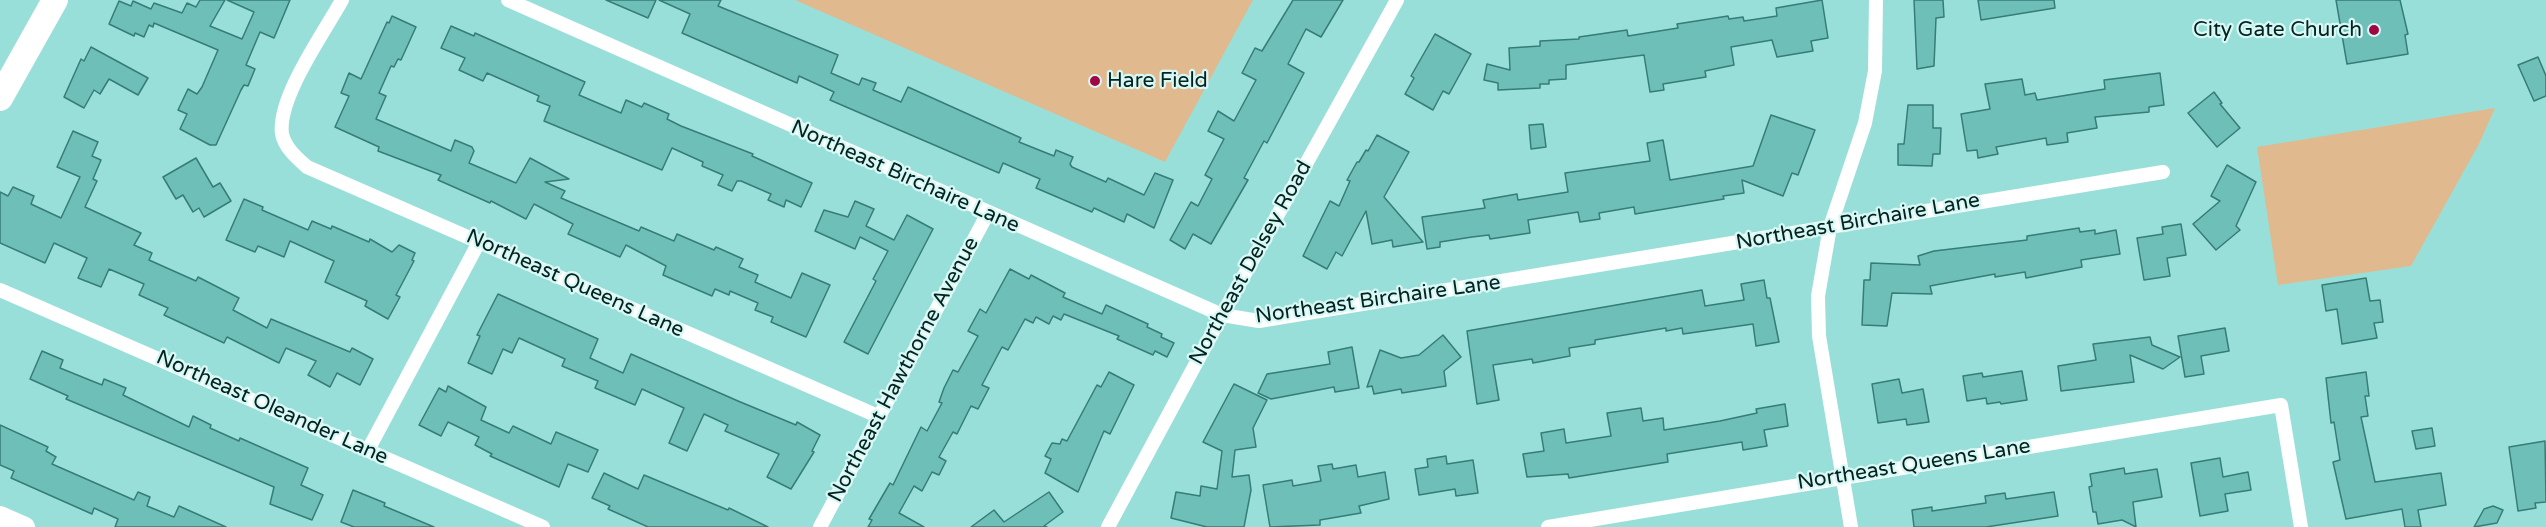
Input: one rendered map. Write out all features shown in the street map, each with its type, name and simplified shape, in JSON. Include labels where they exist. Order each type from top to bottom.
[{"type":"highway","points":[[0,98],[55,0]]},
{"type":"street","name":"Northeast Queens Lane","points":[[342,0],[286,100],[282,120],[282,137],[292,155],[307,167],[880,417]]},
{"type":"street","name":"Northeast Birchaire Lane","points":[[508,0],[1222,315],[1259,321],[2163,172]]},
{"type":"street","name":"Northeast Delsey Road","points":[[1108,527],[1222,315],[1397,0]]},
{"type":"street","points":[[1851,527],[1819,336],[1818,296],[1830,227],[1864,123],[1875,70],[1876,0]]},
{"type":"street","name":"Northeast Hawthorne Avenue","points":[[820,527],[988,213]]},
{"type":"street","points":[[368,450],[479,242]]},
{"type":"street","name":"Northeast Oleander Lane","points":[[0,290],[543,527]]},
{"type":"street","name":"Northeast Queens Lane","points":[[1548,527],[1843,476],[2281,405],[2301,527]]},
{"type":"street","points":[[0,516],[25,527]]},
{"type":"shaded area","name":"Hare Field","points":[[795,0],[1253,0],[1165,162]]},
{"type":"shaded area","points":[[2495,108],[2479,144],[2411,266],[2278,285],[2257,147]]},
{"type":"building","points":[[200,0],[225,0],[210,26],[242,39],[254,12],[227,0],[290,0],[274,38],[260,32],[246,65],[255,69],[248,86],[244,85],[241,90],[216,145],[210,145],[180,129],[187,114],[178,110],[188,89],[197,94],[202,87],[218,50],[154,23],[153,27],[149,25],[144,37],[135,33],[134,36],[109,24],[119,1],[131,6],[133,1],[151,9],[154,3],[182,13],[187,3],[196,7]]},
{"type":"building","points":[[606,0],[656,0],[648,18]]},
{"type":"building","points":[[659,0],[721,0],[718,6],[838,55],[831,73],[859,85],[862,78],[876,83],[873,90],[901,102],[908,87],[1021,138],[1019,142],[1054,156],[1056,150],[1073,157],[1070,164],[1072,167],[1106,182],[1108,178],[1144,195],[1155,173],[1173,180],[1154,228],[1127,214],[1124,222],[1094,208],[1092,212],[1036,188],[1040,179],[1003,163],[999,173],[830,100],[834,92],[799,76],[797,83],[682,33],[690,14]]},
{"type":"building","points":[[1293,0],[1343,0],[1321,37],[1306,29],[1288,64],[1304,73],[1267,143],[1264,141],[1244,178],[1248,180],[1211,244],[1193,234],[1185,249],[1170,240],[1191,202],[1198,206],[1212,179],[1205,175],[1224,139],[1208,131],[1218,111],[1234,121],[1256,80],[1242,73],[1255,48],[1262,51]]},
{"type":"building","points":[[1822,0],[1828,38],[1811,41],[1813,51],[1777,57],[1772,40],[1731,47],[1734,65],[1705,71],[1706,77],[1663,84],[1664,90],[1650,92],[1644,55],[1566,65],[1566,79],[1549,80],[1549,84],[1540,84],[1540,88],[1498,90],[1498,83],[1484,80],[1487,64],[1510,70],[1509,48],[1540,46],[1540,41],[1579,39],[1579,37],[1627,30],[1628,36],[1678,28],[1677,24],[1728,16],[1729,19],[1743,17],[1744,21],[1777,16],[1776,8]]},
{"type":"building","points":[[1914,0],[1943,0],[1944,17],[1936,18],[1934,66],[1917,69]]},
{"type":"building","points":[[1978,0],[2054,0],[2055,8],[1981,20]]},
{"type":"building","name":"City Gate Church","points":[[2336,0],[2400,0],[2408,34],[2405,35],[2408,54],[2347,64]]},
{"type":"building","points":[[392,16],[416,27],[401,60],[398,59],[394,67],[391,66],[379,93],[386,96],[376,119],[451,151],[455,140],[472,147],[474,151],[469,163],[516,183],[530,158],[569,179],[545,182],[565,191],[561,198],[639,231],[641,227],[674,241],[677,234],[714,250],[716,247],[743,259],[739,267],[758,275],[755,282],[791,298],[802,273],[830,285],[806,337],[771,322],[773,317],[755,310],[758,303],[730,291],[729,295],[715,289],[712,296],[663,275],[666,266],[626,245],[620,257],[568,234],[573,224],[534,204],[526,219],[491,201],[490,203],[438,180],[441,175],[378,151],[379,147],[335,127],[349,96],[341,93],[349,73],[361,79],[387,22],[389,23]]},
{"type":"building","points":[[451,26],[474,36],[475,33],[585,82],[579,95],[621,113],[626,100],[642,107],[644,103],[669,114],[667,119],[681,126],[753,154],[752,156],[812,183],[801,207],[786,200],[784,207],[768,200],[771,194],[741,181],[737,181],[732,191],[718,185],[723,175],[702,166],[703,162],[672,148],[662,170],[544,121],[550,106],[537,101],[539,96],[487,73],[483,81],[459,70],[465,58],[441,48]]},
{"type":"building","points":[[1435,34],[1471,54],[1449,94],[1443,91],[1433,110],[1405,94],[1414,78],[1411,76]]},
{"type":"building","points":[[91,47],[148,78],[138,95],[109,79],[100,94],[94,90],[84,108],[64,97],[81,59],[84,61]]},
{"type":"building","points":[[2538,57],[2546,76],[2546,96],[2534,101],[2518,65]]},
{"type":"building","points":[[2160,73],[2164,105],[2149,107],[2149,112],[2095,117],[2097,128],[2067,133],[2068,142],[2047,145],[2046,138],[1996,147],[1998,154],[1978,158],[1977,150],[1967,151],[1961,114],[1990,109],[1985,84],[2022,79],[2025,95],[2035,93],[2037,100],[2105,89],[2104,80]]},
{"type":"building","points":[[2214,92],[2222,103],[2220,104],[2240,128],[2217,147],[2188,113]]},
{"type":"building","points":[[1908,105],[1933,105],[1933,128],[1941,128],[1940,154],[1933,154],[1932,166],[1898,165],[1898,144],[1904,144]]},
{"type":"building","points":[[1771,115],[1815,130],[1798,175],[1792,173],[1783,196],[1742,180],[1744,193],[1723,196],[1724,199],[1635,214],[1634,207],[1599,213],[1600,219],[1580,222],[1578,212],[1528,220],[1530,233],[1490,239],[1489,235],[1472,237],[1440,242],[1440,247],[1427,249],[1422,217],[1485,208],[1483,200],[1517,194],[1518,200],[1568,192],[1565,173],[1650,161],[1647,143],[1663,140],[1670,180],[1753,166]]},
{"type":"building","points":[[1543,124],[1546,147],[1531,149],[1529,125]]},
{"type":"building","points":[[73,131],[98,142],[92,156],[101,160],[93,179],[97,181],[85,207],[141,233],[134,245],[152,253],[149,260],[196,281],[198,277],[239,298],[233,310],[267,328],[271,319],[350,352],[352,348],[373,359],[360,385],[337,373],[330,387],[308,375],[316,361],[286,348],[279,363],[227,337],[224,343],[164,315],[168,308],[139,295],[144,284],[109,269],[101,287],[78,278],[87,258],[54,243],[45,263],[0,243],[0,192],[8,196],[13,187],[34,196],[31,204],[61,218],[80,177],[57,167]]},
{"type":"building","points":[[1377,135],[1409,152],[1384,197],[1423,242],[1393,247],[1392,240],[1372,244],[1366,211],[1342,256],[1336,252],[1327,269],[1303,256],[1330,201],[1339,206],[1350,181],[1347,180]]},
{"type":"building","points":[[196,158],[213,187],[220,183],[231,201],[204,217],[199,208],[193,212],[183,195],[176,199],[163,177]]},
{"type":"building","points":[[2227,165],[2256,182],[2236,226],[2240,230],[2216,250],[2193,224],[2220,201],[2211,196]]},
{"type":"building","points":[[244,199],[263,207],[262,210],[308,230],[312,221],[331,229],[332,226],[369,242],[370,239],[392,252],[399,245],[415,253],[412,260],[414,261],[396,295],[400,297],[388,319],[365,306],[367,301],[325,282],[334,261],[290,241],[284,257],[258,246],[255,252],[226,240]]},
{"type":"building","points":[[855,201],[874,209],[866,226],[894,240],[907,215],[933,229],[868,354],[844,342],[876,281],[873,279],[888,251],[860,237],[855,249],[815,231],[824,210],[848,217]]},
{"type":"building","points":[[2181,224],[2186,255],[2167,258],[2170,276],[2144,280],[2137,238],[2163,234],[2162,227]]},
{"type":"building","points":[[2079,228],[2080,232],[2095,230],[2095,234],[2116,230],[2120,254],[2081,260],[2082,267],[2026,278],[2025,272],[1995,277],[1995,274],[1930,286],[1932,294],[1892,293],[1887,326],[1862,325],[1864,280],[1870,280],[1871,263],[1920,265],[1918,256],[1934,251],[2027,240],[2027,236]]},
{"type":"building","points":[[1010,269],[1029,279],[1031,275],[1065,293],[1063,297],[1102,314],[1106,305],[1148,324],[1147,327],[1174,343],[1167,357],[1155,351],[1153,355],[1117,339],[1119,336],[1064,314],[1061,320],[1053,316],[1049,324],[1036,317],[1033,323],[1025,319],[1008,350],[1002,347],[982,385],[989,388],[978,409],[971,406],[957,434],[953,432],[939,457],[946,461],[939,475],[932,472],[922,491],[914,486],[899,513],[924,527],[868,527],[872,520],[869,519],[890,483],[893,485],[921,427],[927,431],[942,403],[939,402],[953,370],[958,372],[978,336],[968,331],[980,309],[986,313]]},
{"type":"building","points":[[2366,278],[2370,301],[2380,300],[2383,322],[2374,323],[2377,338],[2342,344],[2337,309],[2326,311],[2322,285]]},
{"type":"building","points":[[1764,280],[1779,342],[1756,346],[1753,324],[1683,334],[1682,328],[1666,331],[1666,328],[1595,340],[1595,344],[1569,348],[1570,356],[1533,363],[1532,359],[1493,365],[1499,400],[1477,404],[1467,331],[1702,290],[1705,306],[1744,300],[1741,284]]},
{"type":"building","points":[[498,294],[598,339],[590,358],[623,373],[631,354],[796,425],[797,422],[820,435],[812,451],[814,452],[791,489],[767,477],[779,454],[725,431],[728,425],[704,414],[687,451],[669,443],[684,408],[642,389],[635,405],[595,388],[598,381],[562,366],[565,359],[519,338],[512,353],[503,349],[492,374],[468,363],[480,336],[477,335]]},
{"type":"building","points":[[2225,328],[2229,351],[2201,356],[2204,374],[2185,377],[2178,336]]},
{"type":"building","points":[[1443,335],[1461,357],[1444,371],[1446,386],[1402,393],[1401,389],[1374,394],[1372,386],[1367,387],[1380,350],[1401,358],[1419,355]]},
{"type":"building","points":[[2150,337],[2152,345],[2180,357],[2163,369],[2130,355],[2134,382],[2061,391],[2058,366],[2096,360],[2093,344]]},
{"type":"building","points":[[1352,347],[1359,388],[1335,392],[1334,387],[1271,399],[1258,393],[1267,374],[1330,364],[1328,352]]},
{"type":"building","points":[[42,351],[63,360],[60,368],[102,385],[104,379],[126,388],[123,395],[189,427],[193,416],[211,425],[210,428],[239,441],[240,438],[308,468],[301,485],[323,495],[312,520],[270,504],[274,487],[66,399],[68,396],[30,379]]},
{"type":"building","points":[[2022,371],[2027,400],[2001,404],[2000,402],[1987,404],[1986,398],[1967,401],[1963,376],[1982,373],[1983,377]]},
{"type":"building","points":[[1109,372],[1134,385],[1110,434],[1104,431],[1078,492],[1045,473],[1051,459],[1045,456],[1052,443],[1060,444],[1062,439],[1067,441],[1097,385],[1101,387]]},
{"type":"building","points":[[2366,372],[2369,396],[2365,396],[2368,416],[2361,417],[2375,482],[2441,473],[2446,505],[2418,510],[2421,527],[2405,527],[2402,509],[2346,519],[2333,462],[2340,460],[2334,422],[2331,423],[2326,378]]},
{"type":"building","points":[[1899,379],[1902,393],[1923,389],[1929,422],[1907,425],[1906,419],[1878,423],[1872,384]]},
{"type":"building","points":[[1234,384],[1267,400],[1253,428],[1256,447],[1235,450],[1232,477],[1249,475],[1251,490],[1244,527],[1207,527],[1171,518],[1176,492],[1200,496],[1201,486],[1217,489],[1222,451],[1203,442]]},
{"type":"building","points":[[448,386],[486,407],[481,420],[509,433],[513,426],[551,444],[556,432],[598,450],[588,472],[568,464],[559,487],[490,456],[492,454],[475,445],[479,437],[448,422],[441,436],[419,425],[439,388],[446,392]]},
{"type":"building","points":[[1785,404],[1788,426],[1764,430],[1767,446],[1743,450],[1742,442],[1667,454],[1668,462],[1569,478],[1568,474],[1527,477],[1523,454],[1544,451],[1541,433],[1564,429],[1566,443],[1611,436],[1607,413],[1641,408],[1643,421],[1663,418],[1664,430],[1720,421],[1757,413],[1756,409]]},
{"type":"building","points":[[0,425],[48,447],[46,451],[56,457],[52,464],[134,500],[138,492],[150,497],[147,506],[174,517],[179,506],[226,527],[115,527],[118,519],[94,508],[92,514],[11,478],[14,471],[0,465]]},
{"type":"building","points":[[2432,428],[2435,446],[2416,449],[2412,431]]},
{"type":"building","points":[[2545,441],[2546,502],[2535,503],[2536,508],[2518,511],[2509,447]]},
{"type":"building","points":[[1446,456],[1447,464],[1473,460],[1478,493],[1456,496],[1455,489],[1419,495],[1415,469],[1428,467],[1427,459]]},
{"type":"building","points":[[2220,458],[2223,477],[2248,472],[2251,490],[2225,494],[2228,511],[2200,516],[2191,463]]},
{"type":"building","points":[[1332,464],[1333,469],[1356,465],[1358,477],[1385,472],[1389,499],[1359,506],[1361,513],[1320,520],[1320,525],[1270,527],[1263,485],[1292,480],[1293,486],[1321,481],[1318,466]]},
{"type":"building","points":[[2124,468],[2125,474],[2157,469],[2162,497],[2133,502],[2136,527],[2122,520],[2098,524],[2096,512],[2093,512],[2089,487],[2092,486],[2090,474]]},
{"type":"building","points":[[604,473],[638,489],[644,475],[728,510],[729,508],[768,527],[648,527],[608,509],[610,506],[592,498]]},
{"type":"building","points":[[353,490],[434,527],[354,527],[341,522]]},
{"type":"building","points":[[1049,492],[1063,512],[1044,526],[1047,527],[971,527],[994,510],[1004,522]]},
{"type":"building","points":[[2054,492],[2058,516],[1986,527],[1914,527],[1912,510],[1932,507],[1932,511],[1986,503],[1985,496],[2005,493],[2006,499]]},
{"type":"building","points":[[2493,506],[2503,510],[2497,523],[2474,527],[2484,509]]},
{"type":"place","name":"City Gate Church","points":[[2374,30]]},
{"type":"place","name":"Hare Field","points":[[1095,81]]}]
